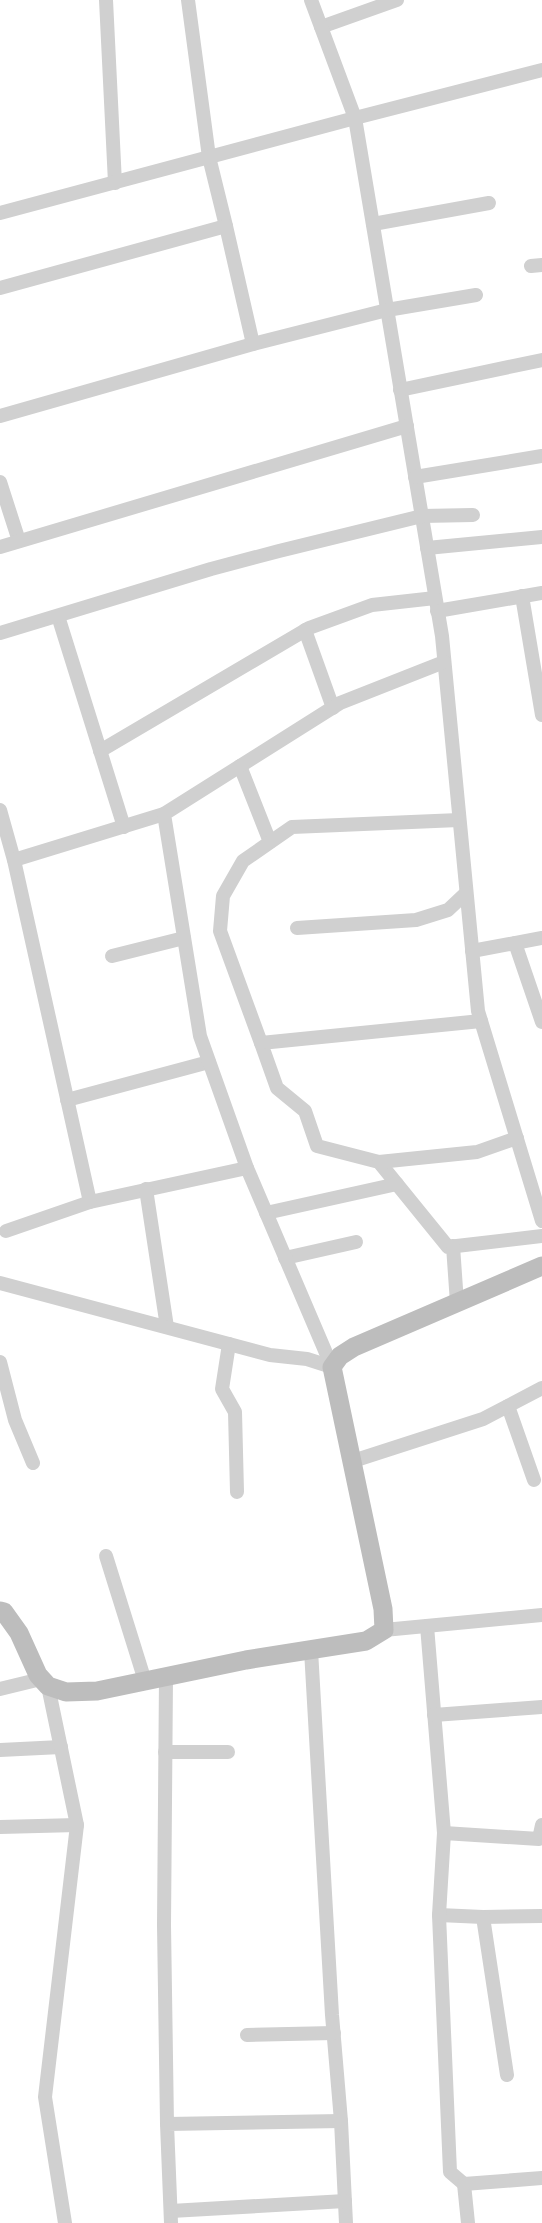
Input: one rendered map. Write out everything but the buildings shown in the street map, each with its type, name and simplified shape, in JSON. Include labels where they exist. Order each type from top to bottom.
[{"type":"street","points":[[106,0],[115,183]]},
{"type":"street","points":[[188,0],[209,157],[253,344]]},
{"type":"street","points":[[311,0],[355,118],[422,516],[444,662],[478,1011],[542,1221]]},
{"type":"street","points":[[321,27],[397,0]]},
{"type":"street","points":[[0,213],[542,70]]},
{"type":"street","points":[[373,224],[489,203]]},
{"type":"street","points":[[0,288],[226,226]]},
{"type":"street","points":[[0,416],[253,344],[387,310],[476,295]]},
{"type":"street","points":[[400,390],[542,360]]},
{"type":"street","points":[[0,547],[407,426]]},
{"type":"street","points":[[415,477],[542,456]]},
{"type":"street","points":[[0,482],[19,541]]},
{"type":"street","points":[[0,633],[211,569],[422,516],[473,515]]},
{"type":"street","points":[[427,548],[542,537]]},
{"type":"street","points":[[100,751],[305,630],[372,606],[436,604],[542,593]]},
{"type":"street","points":[[522,596],[542,715]]},
{"type":"street","points":[[58,616],[124,827]]},
{"type":"street","points":[[305,630],[332,708]]},
{"type":"street","points":[[14,860],[164,814],[340,703],[444,662]]},
{"type":"street","points":[[240,766],[270,842]]},
{"type":"street","points":[[0,810],[14,860],[90,1202]]},
{"type":"street","points":[[164,814],[200,1036],[247,1168],[332,1367],[383,1609],[384,1630]]},
{"type":"street","points":[[459,820],[292,827],[243,861],[223,896],[220,931],[277,1088],[305,1111],[317,1146],[379,1162],[477,1152],[517,1138]]},
{"type":"street","points":[[297,928],[416,920],[447,910],[466,893]]},
{"type":"street","points":[[112,956],[184,938]]},
{"type":"street","points":[[472,951],[542,938]]},
{"type":"street","points":[[515,943],[542,1022]]},
{"type":"street","points":[[261,1043],[481,1021]]},
{"type":"street","points":[[67,1100],[209,1062]]},
{"type":"street","points":[[379,1162],[448,1247],[542,1236]]},
{"type":"street","points":[[6,1231],[90,1202],[247,1168]]},
{"type":"street","points":[[266,1213],[397,1184]]},
{"type":"street","points":[[146,1189],[167,1327]]},
{"type":"street","points":[[285,1258],[356,1242]]},
{"type":"street","points":[[453,1246],[457,1303]]},
{"type":"street","points":[[332,1367],[340,1356],[354,1347],[542,1266]]},
{"type":"street","points":[[0,1283],[229,1344],[307,1359],[332,1367]]},
{"type":"street","points":[[229,1344],[222,1389],[235,1412],[237,1492]]},
{"type":"street","points":[[0,1362],[15,1420],[33,1464]]},
{"type":"street","points":[[353,1461],[484,1419],[542,1388]]},
{"type":"street","points":[[508,1406],[534,1480]]},
{"type":"street","points":[[106,1556],[145,1681]]},
{"type":"street","points":[[0,1611],[4,1612],[19,1633],[44,1682],[77,1825],[45,2097],[65,2223]]},
{"type":"street","points":[[0,1689],[44,1682],[66,1692],[97,1691],[366,1641],[384,1630],[542,1615]]},
{"type":"street","points":[[427,1626],[444,1833],[439,1915],[450,2172],[464,2184],[468,2223]]},
{"type":"street","points":[[311,1650],[346,2223]]},
{"type":"street","points":[[166,1677],[164,1925],[171,2217],[345,2201]]},
{"type":"street","points":[[434,1715],[542,1707]]},
{"type":"street","points":[[0,1750],[61,1747]]},
{"type":"street","points":[[165,1752],[228,1752]]},
{"type":"street","points":[[0,1827],[77,1825]]},
{"type":"street","points":[[444,1833],[539,1839],[542,1825]]},
{"type":"street","points":[[439,1915],[542,1916]]},
{"type":"street","points":[[483,1917],[507,2075]]},
{"type":"street","points":[[247,2035],[334,2033]]},
{"type":"street","points":[[167,2124],[341,2120]]},
{"type":"street","points":[[464,2184],[542,2178]]}]
